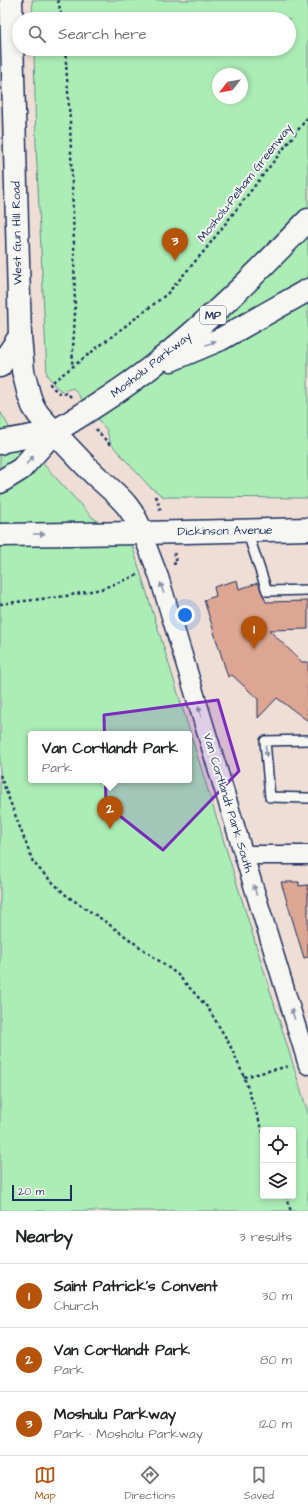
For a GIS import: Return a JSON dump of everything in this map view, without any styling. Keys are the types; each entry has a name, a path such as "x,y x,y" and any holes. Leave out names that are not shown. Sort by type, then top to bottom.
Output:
{"main road":[{"name":"West Gun Hill Road","path":"11,0 12,37"},
{"name":"West Gun Hill Road","path":"12,56 22,371 29,395 38,414 54,432"},
{"name":"Mosholu Parkway","path":"0,482 22,470 54,432 97,405 149,369 201,325 273,257 308,220"},
{"path":"149,369 221,339 308,290"},
{"path":"0,366 20,336"},
{"name":"Mosholu Parkway","path":"0,443 54,432"},
{"name":"Van Cortlandt Park South","path":"54,432 82,462 126,503 136,518 142,533"},
{"name":"Dickinson Avenue","path":"0,535 308,529"}],"street":[{"name":"Van Cortlandt Park South","path":"142,533 159,577 308,1063"},
{"path":"244,855 308,855"}],"lane":[{"path":"247,531 267,591 308,590"},
{"path":"308,740 265,741 270,797 308,798"}],"path":[{"path":"58,0 61,12"},
{"path":"65,56 70,121 74,245 75,313 72,366"},
{"name":"Mosholu-Pelham Greenway","path":"67,393 62,394 54,389 50,384 167,294 204,250 308,116"},
{"path":"0,604 66,596 101,589 132,578"},
{"path":"0,775 33,862 67,896 103,920 177,974 208,1008 229,1043 244,1077 261,1127"},
{"path":"244,1077 308,1063"},
{"path":"287,1199 291,1211"}],"highlighted area":[{"path":"218,700 239,771 163,850 106,805 104,715"}],"green space":[{"path":"32,0 308,0 308,498 164,497 149,486 111,444 106,429 73,388 62,391 56,387 47,375 36,146 34,56 296,56 296,12 33,12"},
{"path":"0,411 9,427 92,517 132,545 190,731 28,731 28,783 192,783 192,739 308,1113 308,1211 0,1211"}],"building":[{"path":"237,580 239,589 258,583 266,602 308,601 308,629 269,630 302,662 308,662 308,721 277,698 258,718 258,699 232,675 228,677 204,600 216,596 214,587"},
{"path":"281,882 299,882 299,886 308,885 308,957 304,958"}],"place":[{"name":"Moshulu Parkway","path":"175,261"},
{"name":"Saint Patrick's Convent","path":"254,649"},
{"name":"Van Cortlandt Park","path":"110,829"}]}
